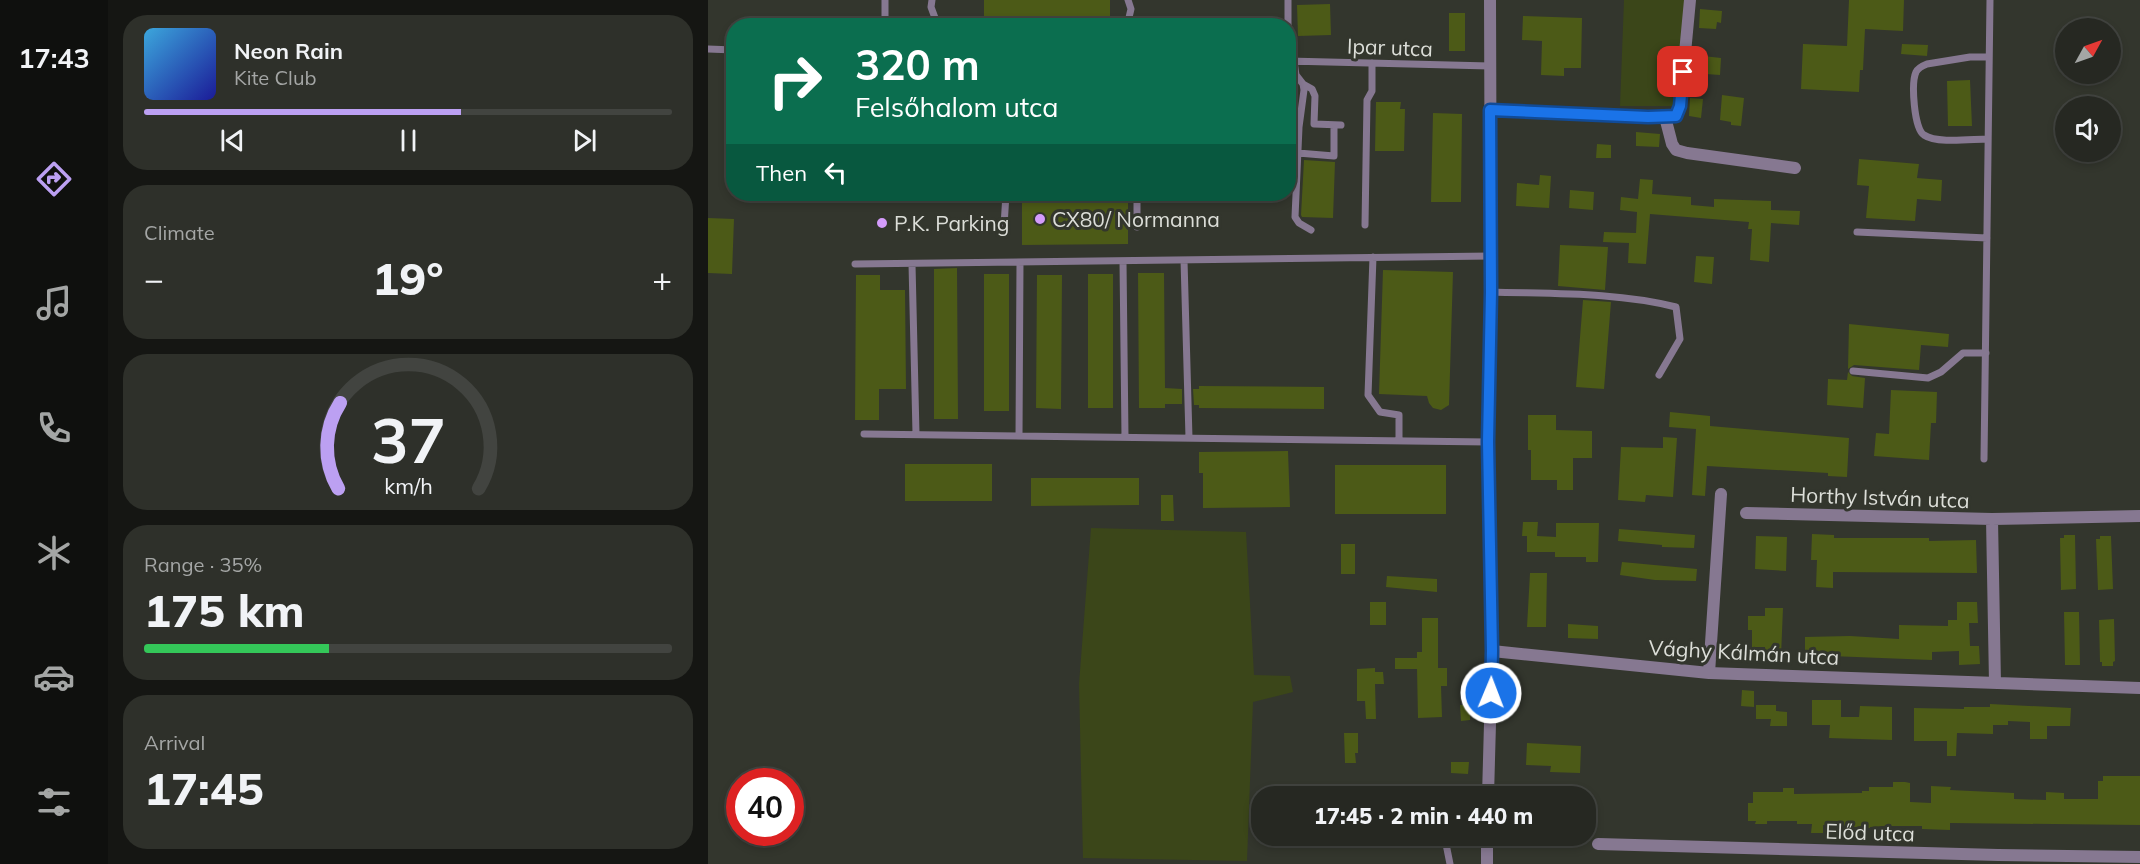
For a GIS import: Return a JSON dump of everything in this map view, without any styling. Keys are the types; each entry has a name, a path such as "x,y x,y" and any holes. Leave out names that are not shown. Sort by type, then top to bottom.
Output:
{"street":[{"path":"1488,786 1492,651 1488,442 1491,292 1490,0"},
{"path":"1490,110 1676,116 1680,106 1690,0"},
{"path":"1665,117 1672,144 1676,150 1795,168"},
{"path":"1709,673 1721,494"},
{"name":"Horthy István utca","path":"1746,513 1992,519 1995,683"},
{"path":"1992,519 2140,516"},
{"name":"Vághy Kálmán utca","path":"1492,651 1709,673 2140,688"},
{"name":"Előd utca","path":"1598,844 1998,859 2140,857"},
{"path":"1487,846 1487,864"}],"lane":[{"path":"885,0 885,18"},
{"path":"932,0 931,7 935,18"},
{"path":"1128,0 1131,9 1128,18"},
{"path":"1288,0 1288,18"},
{"path":"1984,459 1990,0"},
{"path":"708,49 726,50"},
{"path":"1989,57 1970,57 1927,64 1920,67 1916,73 1914,84 1917,124 1921,134 1932,139 1989,139"},
{"name":"Ipar utca","path":"1296,61 1490,66"},
{"path":"1365,225 1367,100 1372,91 1372,63"},
{"path":"1296,75 1303,84 1312,88 1315,96 1314,123 1338,125 1334,156 1298,153"},
{"path":"1296,195 1303,84"},
{"path":"1004,226 1006,201"},
{"path":"1137,201 1137,227"},
{"path":"1296,201 1295,216 1299,223 1311,230"},
{"path":"1857,232 1987,238"},
{"path":"855,264 1491,256"},
{"path":"1372,257 1368,395 1380,412 1399,415 1399,441"},
{"path":"1184,260 1189,438"},
{"path":"1123,261 1125,437"},
{"path":"1019,436 1020,262"},
{"path":"912,264 916,434"},
{"path":"1491,292 1547,293 1651,301 1676,307 1680,339 1659,375"},
{"path":"1853,370 1928,378 1941,372 1963,353 1986,353"},
{"path":"864,434 1488,442"},
{"path":"1446,846 1450,864"}],"green space":[{"path":"1624,0 1690,0 1680,106 1620,106"},
{"path":"1091,528 1246,532 1254,675 1290,676 1293,692 1253,702 1247,861 1083,858 1079,684"}],"building":[{"path":"984,0 1110,0 1110,18 984,18"},
{"path":"1849,0 1904,0 1903,31 1865,29 1863,70 1860,70 1859,92 1801,89 1803,44 1847,46"},
{"path":"1330,4 1331,35 1298,36 1297,5"},
{"path":"1700,9 1722,11 1721,23 1717,22 1716,29 1699,28"},
{"path":"1449,13 1465,13 1465,51 1449,51"},
{"path":"1523,16 1582,18 1581,68 1564,68 1564,76 1541,75 1542,41 1522,40"},
{"path":"1902,44 1928,45 1927,56 1901,54"},
{"path":"1694,55 1721,58 1720,75 1692,73"},
{"path":"1970,80 1972,126 1948,126 1947,81"},
{"path":"1722,95 1744,98 1741,126 1720,120"},
{"path":"1690,98 1703,99 1701,118 1689,116"},
{"path":"1376,102 1401,102 1400,109 1405,109 1404,151 1375,151"},
{"path":"1433,113 1462,114 1461,202 1431,202"},
{"path":"1636,132 1660,134 1659,147 1636,146"},
{"path":"1597,144 1611,145 1611,158 1596,158"},
{"path":"1859,159 1919,164 1917,178 1942,180 1941,201 1917,199 1915,221 1866,218 1869,186 1857,185"},
{"path":"1304,160 1335,162 1333,218 1302,217 1301,215"},
{"path":"1540,175 1551,176 1549,208 1516,206 1517,183 1539,185"},
{"path":"1640,179 1653,180 1652,194 1691,197 1691,205 1714,207 1714,199 1771,201 1771,210 1800,211 1799,225 1771,223 1769,262 1750,260 1752,229 1748,229 1749,222 1650,214 1646,264 1628,263 1629,243 1603,242 1604,232 1636,233 1637,212 1620,210 1621,197 1638,199"},
{"path":"1570,190 1594,192 1593,210 1569,208"},
{"path":"1022,201 1128,201 1128,244 1022,245"},
{"path":"708,218 734,219 732,274 708,273"},
{"path":"1560,245 1608,247 1605,290 1558,286"},
{"path":"1696,256 1714,257 1712,284 1694,282"},
{"path":"957,268 958,419 934,419 934,269"},
{"path":"1383,270 1453,272 1449,405 1441,410 1433,408 1427,396 1379,394"},
{"path":"1138,273 1164,273 1165,388 1182,389 1182,404 1165,404 1165,408 1139,408"},
{"path":"984,274 1009,274 1009,411 984,411"},
{"path":"1088,274 1113,274 1113,408 1088,408"},
{"path":"856,275 880,275 880,290 905,290 906,389 879,389 879,420 855,420"},
{"path":"1037,275 1062,275 1061,409 1036,408"},
{"path":"1583,300 1611,302 1604,389 1576,387"},
{"path":"1849,324 1949,334 1948,347 1921,345 1919,370 1854,365 1848,369"},
{"path":"1848,372 1852,376 1865,378 1863,408 1827,405 1828,379 1847,380"},
{"path":"1199,386 1324,387 1324,409 1199,408 1199,405 1194,405 1193,389 1199,389"},
{"path":"1891,390 1937,392 1936,423 1931,423 1929,460 1874,456 1876,433 1889,434"},
{"path":"1670,412 1710,416 1710,426 1849,438 1847,477 1828,476 1828,473 1707,466 1705,496 1692,495 1696,429 1669,427"},
{"path":"1528,415 1556,415 1556,430 1592,431 1592,458 1573,458 1573,490 1557,490 1557,480 1531,480"},
{"path":"1663,437 1677,438 1673,497 1646,495 1645,502 1618,500 1621,447 1663,448"},
{"path":"1288,451 1290,507 1203,508 1203,473 1199,473 1199,452"},
{"path":"905,464 992,464 992,501 905,501"},
{"path":"1335,465 1446,465 1446,514 1335,514"},
{"path":"1031,478 1139,478 1139,505 1031,506"},
{"path":"1161,495 1173,495 1174,521 1161,521"},
{"path":"1523,522 1538,522 1537,536 1556,537 1556,523 1599,523 1598,562 1586,562 1586,557 1555,557 1555,552 1527,552 1527,536 1522,536"},
{"path":"1619,529 1695,535 1694,548 1662,547 1662,545 1618,541"},
{"path":"1812,534 1834,535 1834,538 1976,540 1977,573 1833,572 1833,588 1816,587 1817,560 1811,560"},
{"path":"2064,535 2075,535 2076,589 2061,590 2060,538 2064,538"},
{"path":"1756,536 1787,537 1786,571 1755,569"},
{"path":"2100,536 2111,536 2113,589 2098,590 2096,539 2100,539"},
{"path":"1341,544 1355,544 1355,574 1341,574"},
{"path":"1622,562 1697,569 1696,581 1655,580 1620,575"},
{"path":"1530,573 1547,573 1546,627 1527,627"},
{"path":"1387,576 1437,579 1437,592 1386,587"},
{"path":"1370,602 1386,602 1386,625 1370,625"},
{"path":"1957,602 1977,602 1978,623 1969,623 1970,646 1979,646 1980,664 1959,665 1959,651 1932,652 1932,660 1805,655 1805,637 1850,636 1899,639 1899,625 1948,626 1948,620 1957,620"},
{"path":"1765,608 1783,608 1781,656 1765,656 1765,647 1752,647 1752,630 1748,630 1748,616 1765,616"},
{"path":"2064,612 2079,612 2080,665 2065,665"},
{"path":"1422,618 1438,618 1438,668 1447,668 1447,686 1441,686 1442,717 1418,718 1417,669 1395,669 1395,658 1417,658 1417,652 1422,652"},
{"path":"2114,619 2115,661 2113,666 2102,666 2099,620"},
{"path":"1568,624 1598,626 1598,639 1568,638"},
{"path":"1375,668 1375,672 1383,672 1384,684 1375,684 1376,719 1366,719 1365,701 1357,701 1357,669"},
{"path":"1742,690 1754,691 1754,707 1741,706"},
{"path":"1812,700 1841,700 1841,717 1859,717 1860,706 1892,707 1892,740 1829,738 1830,725 1812,725"},
{"path":"1990,704 2071,708 2070,726 2047,726 2047,739 2030,739 2030,722 2008,721 2008,725 1993,725 1993,734 1957,733 1956,756 1947,756 1947,741 1914,741 1914,708 1964,709 1964,707 1990,707"},
{"path":"1460,705 1470,705 1470,720 1461,721"},
{"path":"1756,705 1776,705 1776,711 1787,712 1787,726 1770,726 1771,719 1756,719"},
{"path":"1344,733 1358,733 1356,763 1345,763"},
{"path":"1527,743 1581,746 1580,773 1550,772 1551,766 1526,765"},
{"path":"1451,762 1469,762 1468,774 1451,773"},
{"path":"2103,776 2140,776 2140,825 1950,823 1950,830 1922,829 1922,826 1870,828 1823,825 1823,833 1811,833 1812,824 1797,824 1797,821 1767,821 1767,824 1755,824 1756,821 1748,821 1748,803 1753,803 1753,792 1783,792 1783,788 1794,788 1794,794 1862,793 1862,791 1869,791 1869,787 1893,787 1893,782 1905,782 1910,783 1910,802 1931,803 1931,786 1951,787 1950,790 2014,793 2014,799 2046,800 2046,792 2064,793 2064,799 2098,799 2098,781 2103,781"}],"place":[{"name":"CX80/ Normanna","path":"1040,219"},
{"name":"P.K. Parking","path":"882,223"}],"route":[{"path":"1491,693 1488,442 1491,292 1490,110 1648,117 1676,116 1680,106 1683,72"}]}
